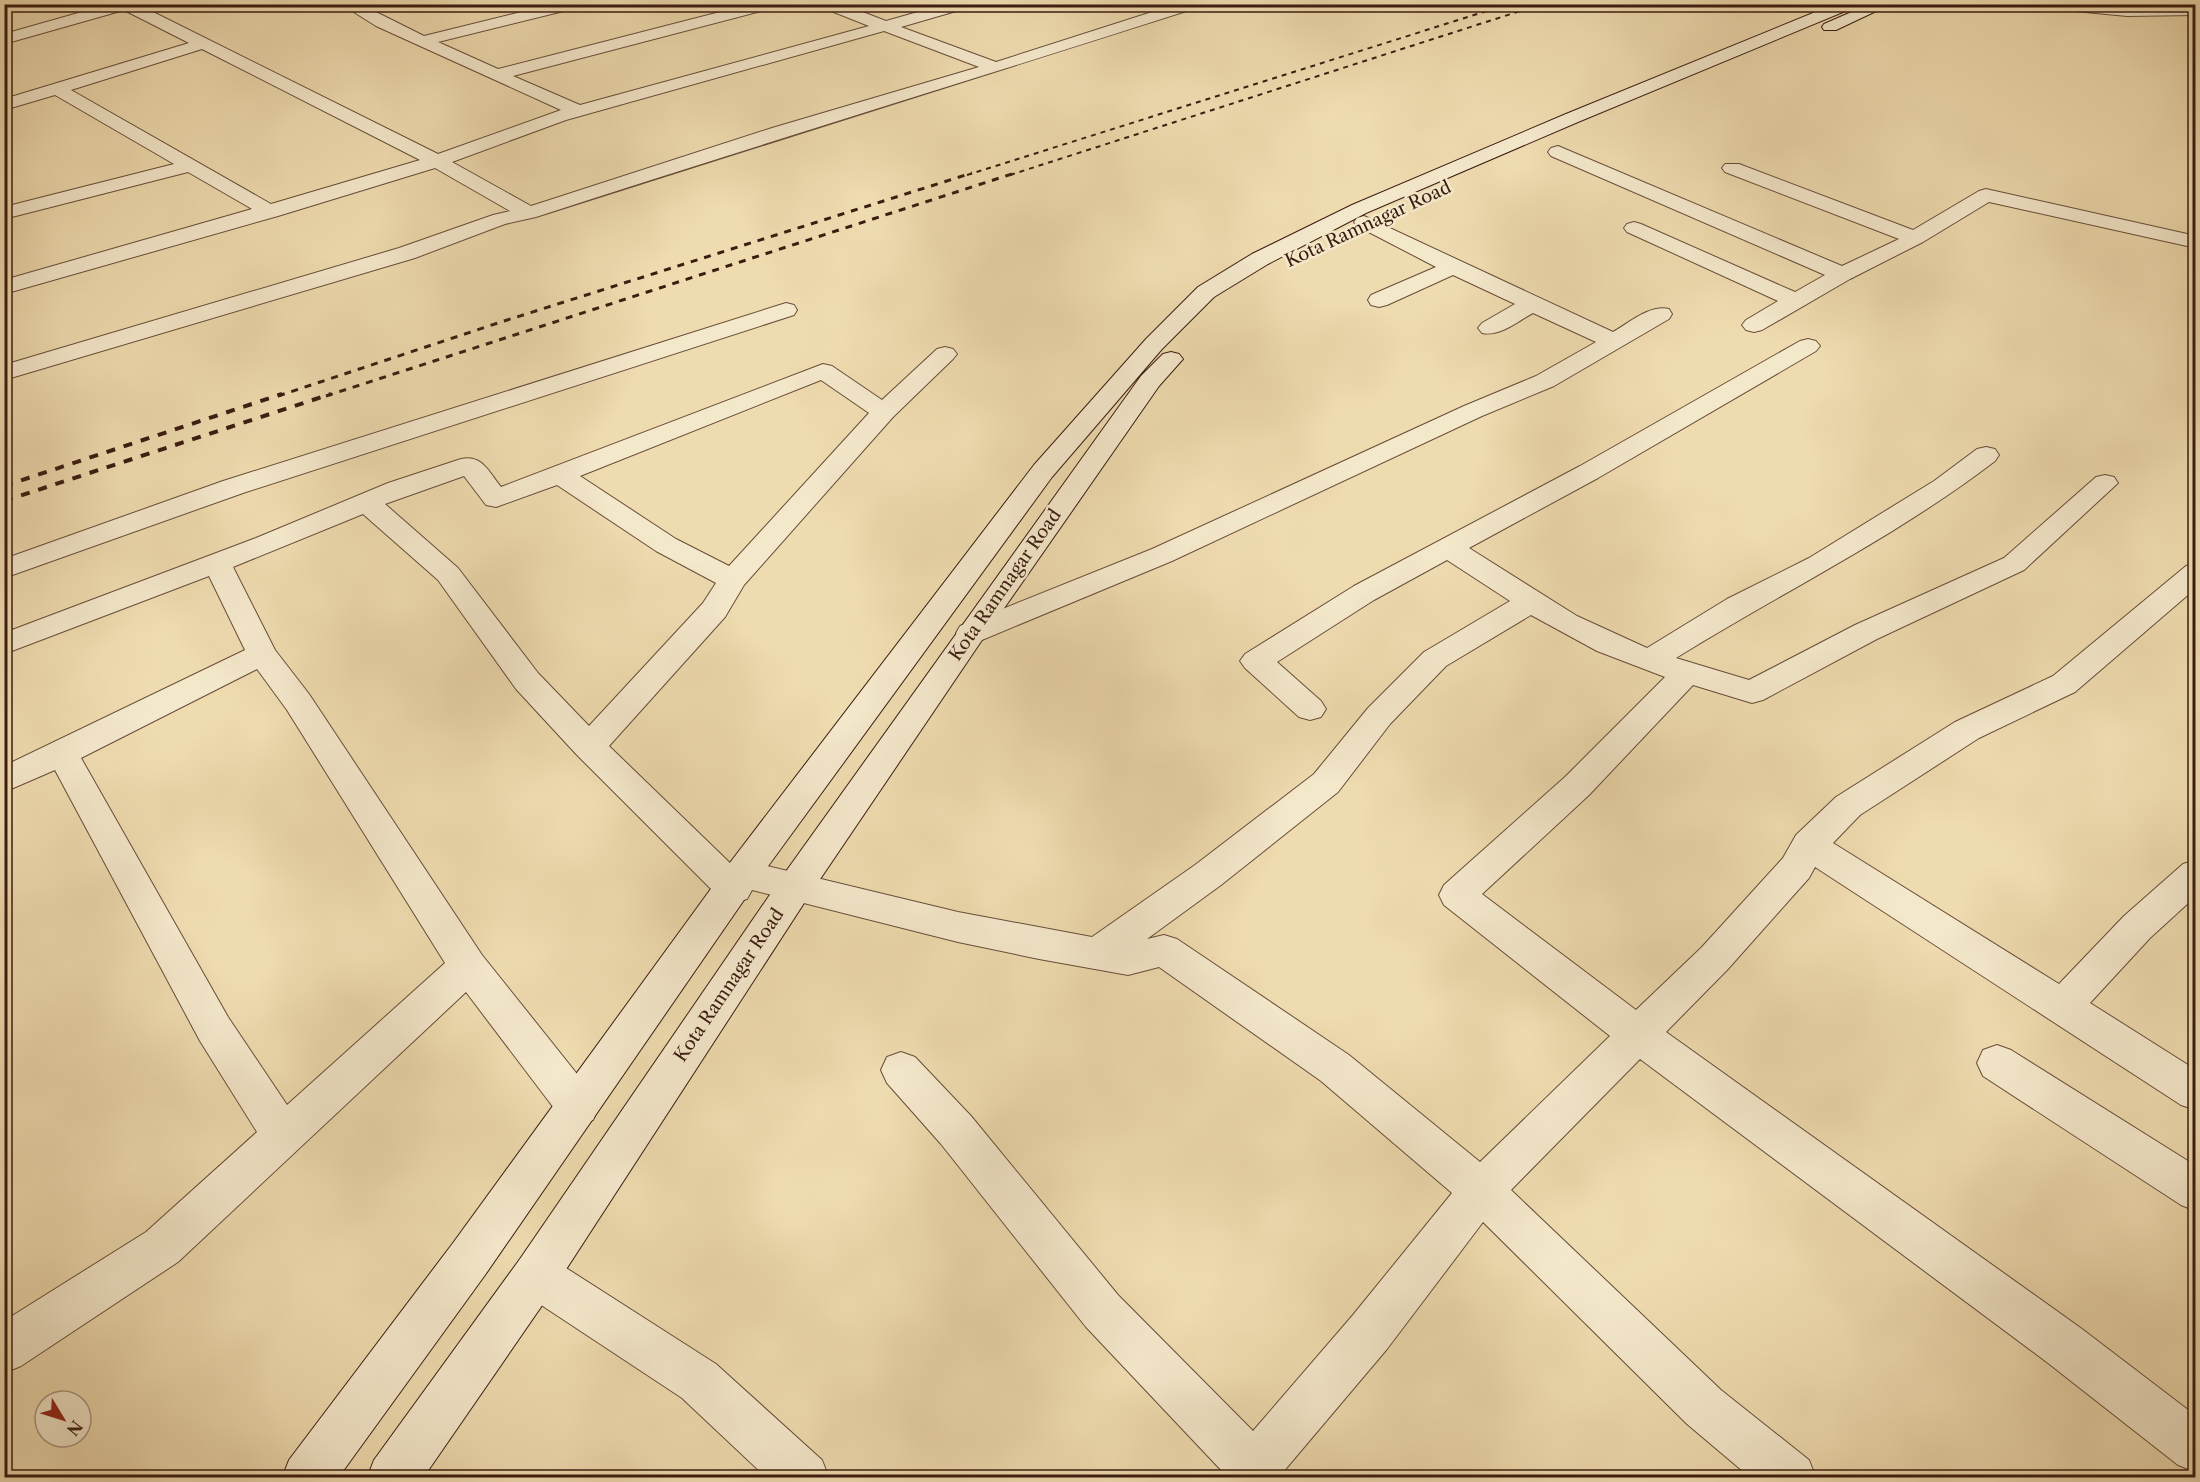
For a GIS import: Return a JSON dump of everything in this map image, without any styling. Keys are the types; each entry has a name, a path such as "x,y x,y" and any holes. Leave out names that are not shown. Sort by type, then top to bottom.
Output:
{"street":[{"path":"352,7 375,4"},
{"path":"423,41 575,4"},
{"path":"499,74 771,4"},
{"path":"826,4 996,68"},
{"path":"4,287 271,212 437,160 578,111 887,28 965,4"},
{"path":"4,373 407,253 500,219 529,213 779,132 996,68 1194,4"},
{"path":"307,1478 578,1107 738,881 1043,471 1154,344 1206,292 1260,259 1359,209 1572,118 1850,4"},
{"name":"Kota Ramnagar Road","path":"392,1478 536,1275 795,887 971,633 1150,381 1218,309 1278,266 1364,222 1884,4"},
{"path":"2054,4 2127,10 2191,11 2196,8"},
{"path":"4,39 126,5 437,160 529,213"},
{"path":"352,7 578,111"},
{"path":"4,105 202,44"},
{"path":"57,90 271,212"},
{"path":"1558,152 1842,274"},
{"path":"4,213 190,166"},
{"path":"1732,168 1916,238"},
{"path":"1310,710 1256,661 1364,593 1589,472 1808,346 1754,325 1842,274 1916,238 1986,195 2196,242"},
{"path":"1364,222 1453,267 1616,342"},
{"path":"1635,228 1796,301"},
{"path":"1379,300 1453,267"},
{"path":"1490,328 1532,304"},
{"path":"4,569 233,487 786,309"},
{"path":"971,633 1162,555 1473,411 1545,381 1661,314"},
{"path":"589,747 714,610 733,580 884,412 945,354"},
{"path":"4,644 218,563 366,502 470,465 496,499 823,371 884,412"},
{"path":"1649,661 1738,606 1819,564 1865,536 1944,487 1986,455"},
{"path":"559,474 666,545 733,580"},
{"path":"1447,547 1532,601 1607,644 1649,661 1752,692 1866,632 2014,564 2104,483"},
{"path":"366,502 448,574 527,681 589,747 738,881 795,887 958,927 1128,960 1164,950 1335,1068 1481,1190 1704,1407 1791,1478"},
{"path":"218,563 262,654 298,702 468,966 486,986 578,1107"},
{"path":"901,1070 956,1130 1102,1311 1249,1472 1370,1332 1481,1190 1715,958 1796,868 1809,845 1848,806 1967,730 2064,684 2196,572"},
{"path":"1098,954 1208,875 1326,783 1379,716 1435,659 1532,601"},
{"path":"4,780 262,654"},
{"path":"1688,672 1577,786 1456,895 1639,1035 2065,1346 2196,1447"},
{"path":"62,753 214,1029 284,1137"},
{"path":"1809,845 2061,1008 2196,1092"},
{"path":"2061,1008 2137,927 2196,874"},
{"path":"4,1349 162,1248 468,966"},
{"path":"1996,1063 2196,1191"},
{"path":"536,1275 699,1381 804,1478"}],"railway":[{"path":"967,175 1509,4"},
{"path":"1010,175 1542,4"},
{"path":"278,396 504,321 972,173"},
{"path":"326,396 1015,173"},
{"path":"4,486 282,394"},
{"path":"4,501 331,394"}]}
